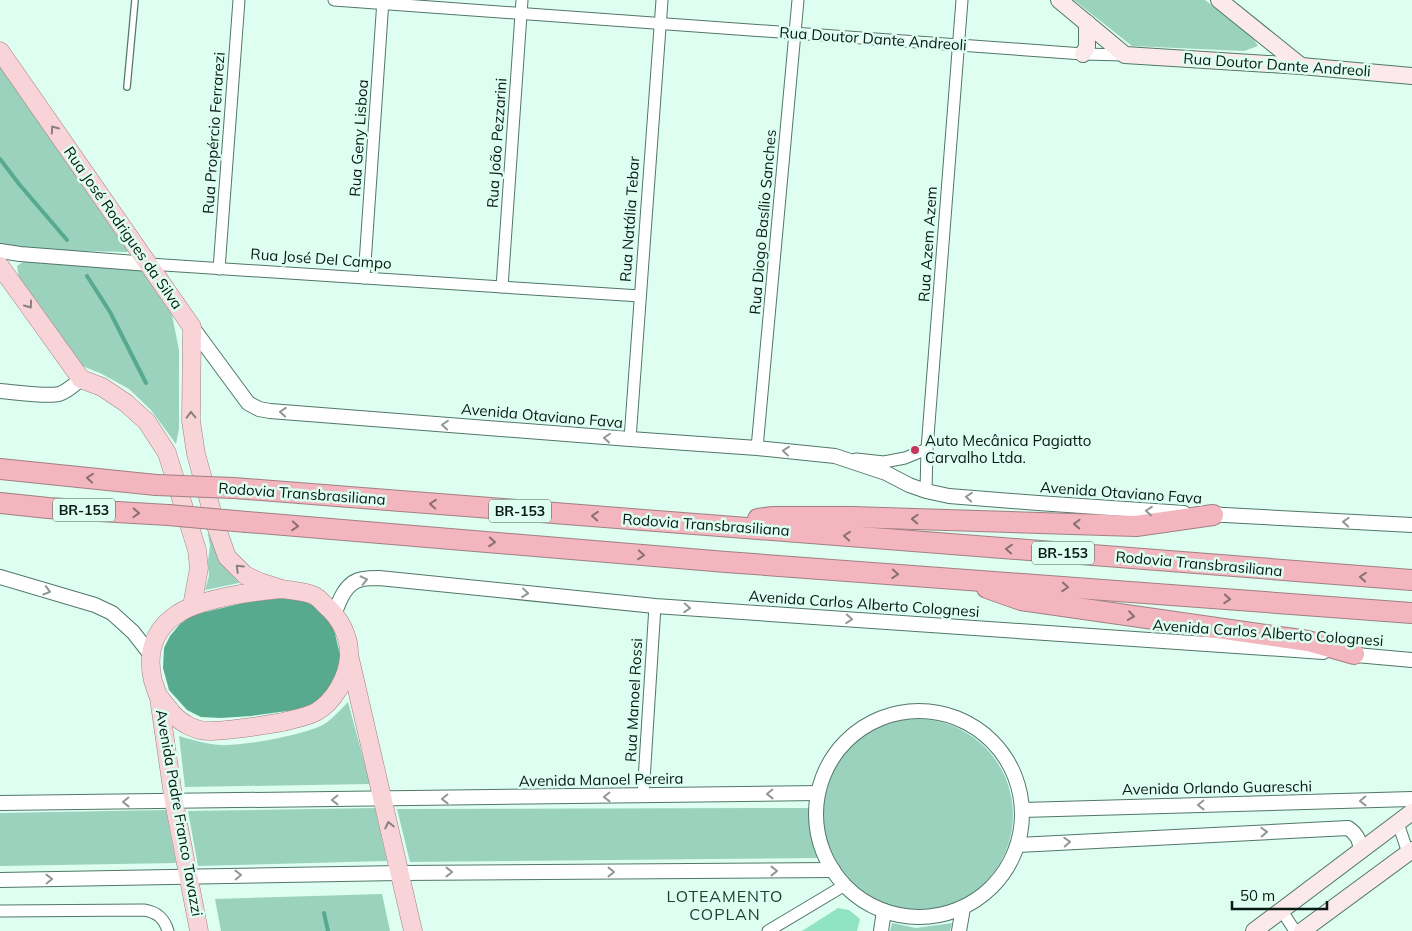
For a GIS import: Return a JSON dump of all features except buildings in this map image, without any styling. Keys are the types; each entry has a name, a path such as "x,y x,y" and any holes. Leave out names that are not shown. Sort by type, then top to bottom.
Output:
{"highway":[{"name":"Rodovia Transbrasiliana","path":"0,469 156,485 234,488 1412,580"},
{"name":"Rodovia Transbrasiliana","path":"0,503 48,508 168,515 726,562 1412,613"},
{"path":"714,525 774,517 852,517 1136,526 1213,515"},
{"path":"964,580 1021,600 1308,641 1354,654"}],"main road":[{"path":"1059,0 1126,55"},
{"path":"1219,0 1301,66"},
{"path":"1082,54 1087,47 1088,23"},
{"name":"Rua José Rodrigues da Silva","path":"0,51 192,326"},
{"name":"Rua Doutor Dante Andreoli","path":"1126,55 1301,66 1412,76"},
{"path":"0,266 81,379 102,387 126,402 147,422 167,452 197,550 199,568 192,606"},
{"path":"192,326 191,421 196,454 216,526 227,556 245,575 282,589 316,596 339,621 345,634 413,931"},
{"path":"282,589 244,593 192,606 173,617 161,630 152,645 150,667 158,695 178,720 192,728 207,732 257,727 300,718 316,712 330,701 344,677 349,656"},
{"name":"Avenida Padre Franco Tavazzi","path":"158,695 174,802 199,931"},
{"path":"1254,931 1412,812"},
{"path":"1302,931 1411,855"}],"street":[{"name":"Rua Propércio Ferrarezi","path":"219,269 239,0"},
{"name":"Rua Doutor Dante Andreoli","path":"334,0 383,2 959,46 1126,55"},
{"name":"Rua João Pezzarini","path":"502,287 522,0"},
{"name":"Rua Natália Tebar","path":"630,440 662,0"},
{"name":"Rua Diogo Basílio Sanches","path":"757,448 798,0"},
{"name":"Rua Azem Azem","path":"926,491 927,449 962,0"},
{"name":"Rua Geny Lisboa","path":"364,278 383,2"},
{"name":"Rua José Del Campo","path":"0,251 219,269 640,296"},
{"name":"Rua José Rodrigues da Silva","path":"192,326 248,403"},
{"path":"0,391 49,395 60,394 81,379"},
{"name":"Avenida Otaviano Fava","path":"248,403 259,409 270,411 630,440 757,448 884,462 905,458 927,449"},
{"name":"Avenida Otaviano Fava","path":"835,456 886,473 909,485 926,491 949,496 1213,515 1412,525"},
{"path":"0,577 95,605 112,612 133,632 151,655"},
{"name":"Avenida Carlos Alberto Colognesi","path":"334,615 343,594 350,585 361,579 379,578 654,606 1354,654 1412,660"},
{"name":"Rua Manoel Rossi","path":"643,796 654,606"},
{"path":"910,711 943,714 974,727 999,749 1015,777 1022,810 1022,827 1018,845 1009,865 997,882 981,897 963,908 937,916 910,917 884,911 863,900 844,885 833,870 822,846 816,820 818,793 830,762 851,737 878,719 910,711"},
{"name":"Avenida Manoel Pereira","path":"383,799 818,793"},
{"path":"0,803 383,799"},
{"name":"Avenida Orlando Guareschi","path":"1022,810 1412,799"},
{"path":"1398,823 1411,855"},
{"path":"1018,845 1348,828 1358,838 1360,852"},
{"path":"0,880 400,872 833,870"},
{"path":"768,931 844,885"},
{"path":"959,931 963,908"},
{"path":"0,911 144,910 158,915 164,921 168,931"},
{"path":"881,931 884,911"},
{"path":"1282,911 1295,931"}],"lane":[{"path":"127,87 135,0"}],"shaded area":[{"path":"1074,0 1205,0 1252,37 1258,46 1244,51 1132,46"},
{"path":"0,61 133,247 127,252 5,249 0,245"},
{"path":"26,260 143,271 150,277 172,315 179,350 179,429 176,444 151,410 129,389 102,374 80,365 19,278 17,266"},
{"path":"208,534 214,535 223,561 239,583 205,590 209,576 210,546"},
{"path":"284,598 303,600 314,606 333,625 340,655 339,670 324,695 314,704 295,710 251,716 201,717 187,710 169,690 163,668 164,648 170,636 180,624 193,615 247,602"},
{"path":"348,702 370,784 185,787 179,736 220,745 274,739 306,731 326,723"},
{"path":"908,719 926,719 954,726 970,735 985,747 997,762 1006,778 1013,806 1013,824 1006,852 997,868 985,883 970,895 954,904 926,911 908,911 889,907 872,900 856,889 843,876 832,860 825,843 821,824 821,806 825,787 832,770 843,754 856,741 872,730 889,723"},
{"path":"375,808 387,861 198,866 188,811"},
{"path":"810,808 815,852 819,858 410,862 397,809"},
{"path":"166,810 176,863 0,866 0,813"},
{"path":"382,894 390,931 221,931 215,899"},
{"path":"892,923 916,928 952,923 950,931 890,931"}],"waterway":[{"path":"0,159 67,240"},
{"path":"87,276 110,312 146,383"},
{"path":"324,913 328,931"}],"place":[{"name":"Auto Mecânica Pagiatto Carvalho Ltda.","path":"915,450"}],"district":[{"name":"LOTEAMENTO COPLAN","path":"725,905"}]}
